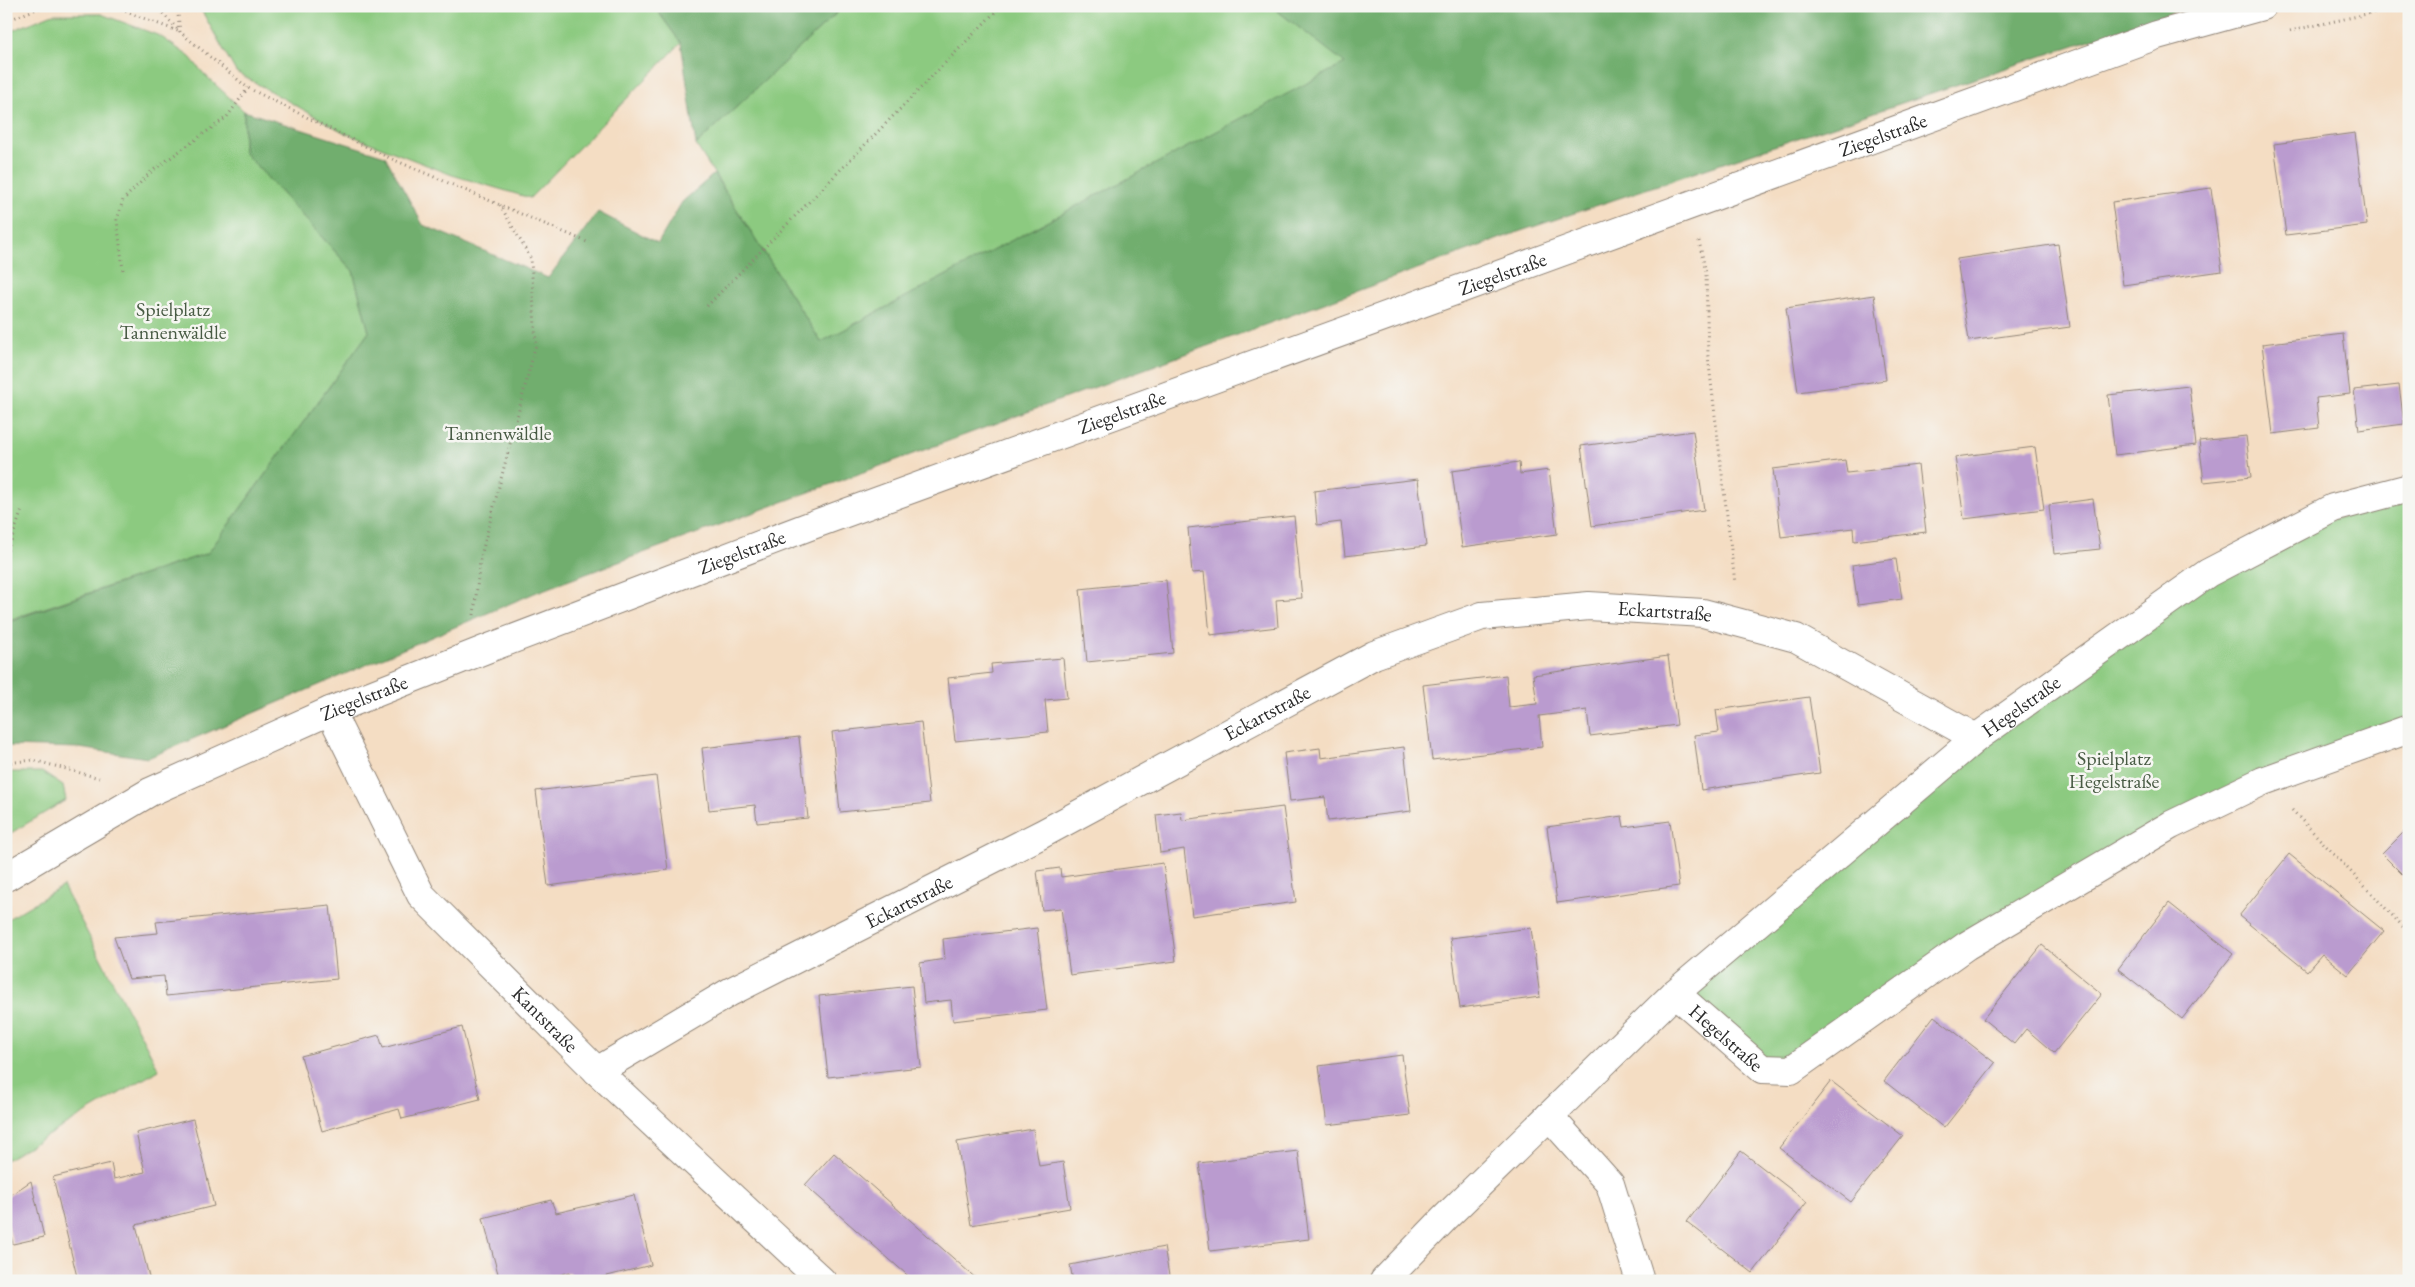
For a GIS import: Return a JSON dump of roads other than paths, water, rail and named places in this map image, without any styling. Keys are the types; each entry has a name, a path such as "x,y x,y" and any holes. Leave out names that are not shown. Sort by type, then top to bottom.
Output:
{"street":[{"name":"Ziegelstraße","path":"6,877 150,792 330,711 808,527 1389,314 2157,35 2262,6"},
{"name":"Hegelstraße","path":"1384,1281 1445,1218 1675,993 1976,738 2208,573 2333,508 2409,488"},
{"name":"Eckartstraße","path":"597,1072 730,992 1042,834 1374,655 1482,616 1589,606 1703,613 1796,638 1976,738"},
{"name":"Kantstraße","path":"330,711 421,895 597,1072 822,1281"},
{"name":"Hegelstraße","path":"1675,993 1762,1070 1791,1070 1966,946 2171,824 2263,781 2409,729"},
{"path":"1550,1116 1610,1184 1640,1281"}],"park label":[{"name":"Spielplatz Tannenwäldle","path":"173,320"},
{"name":"Tannenwäldle","path":"498,433"},
{"name":"Spielplatz Hegelstraße","path":"2114,770"}]}
